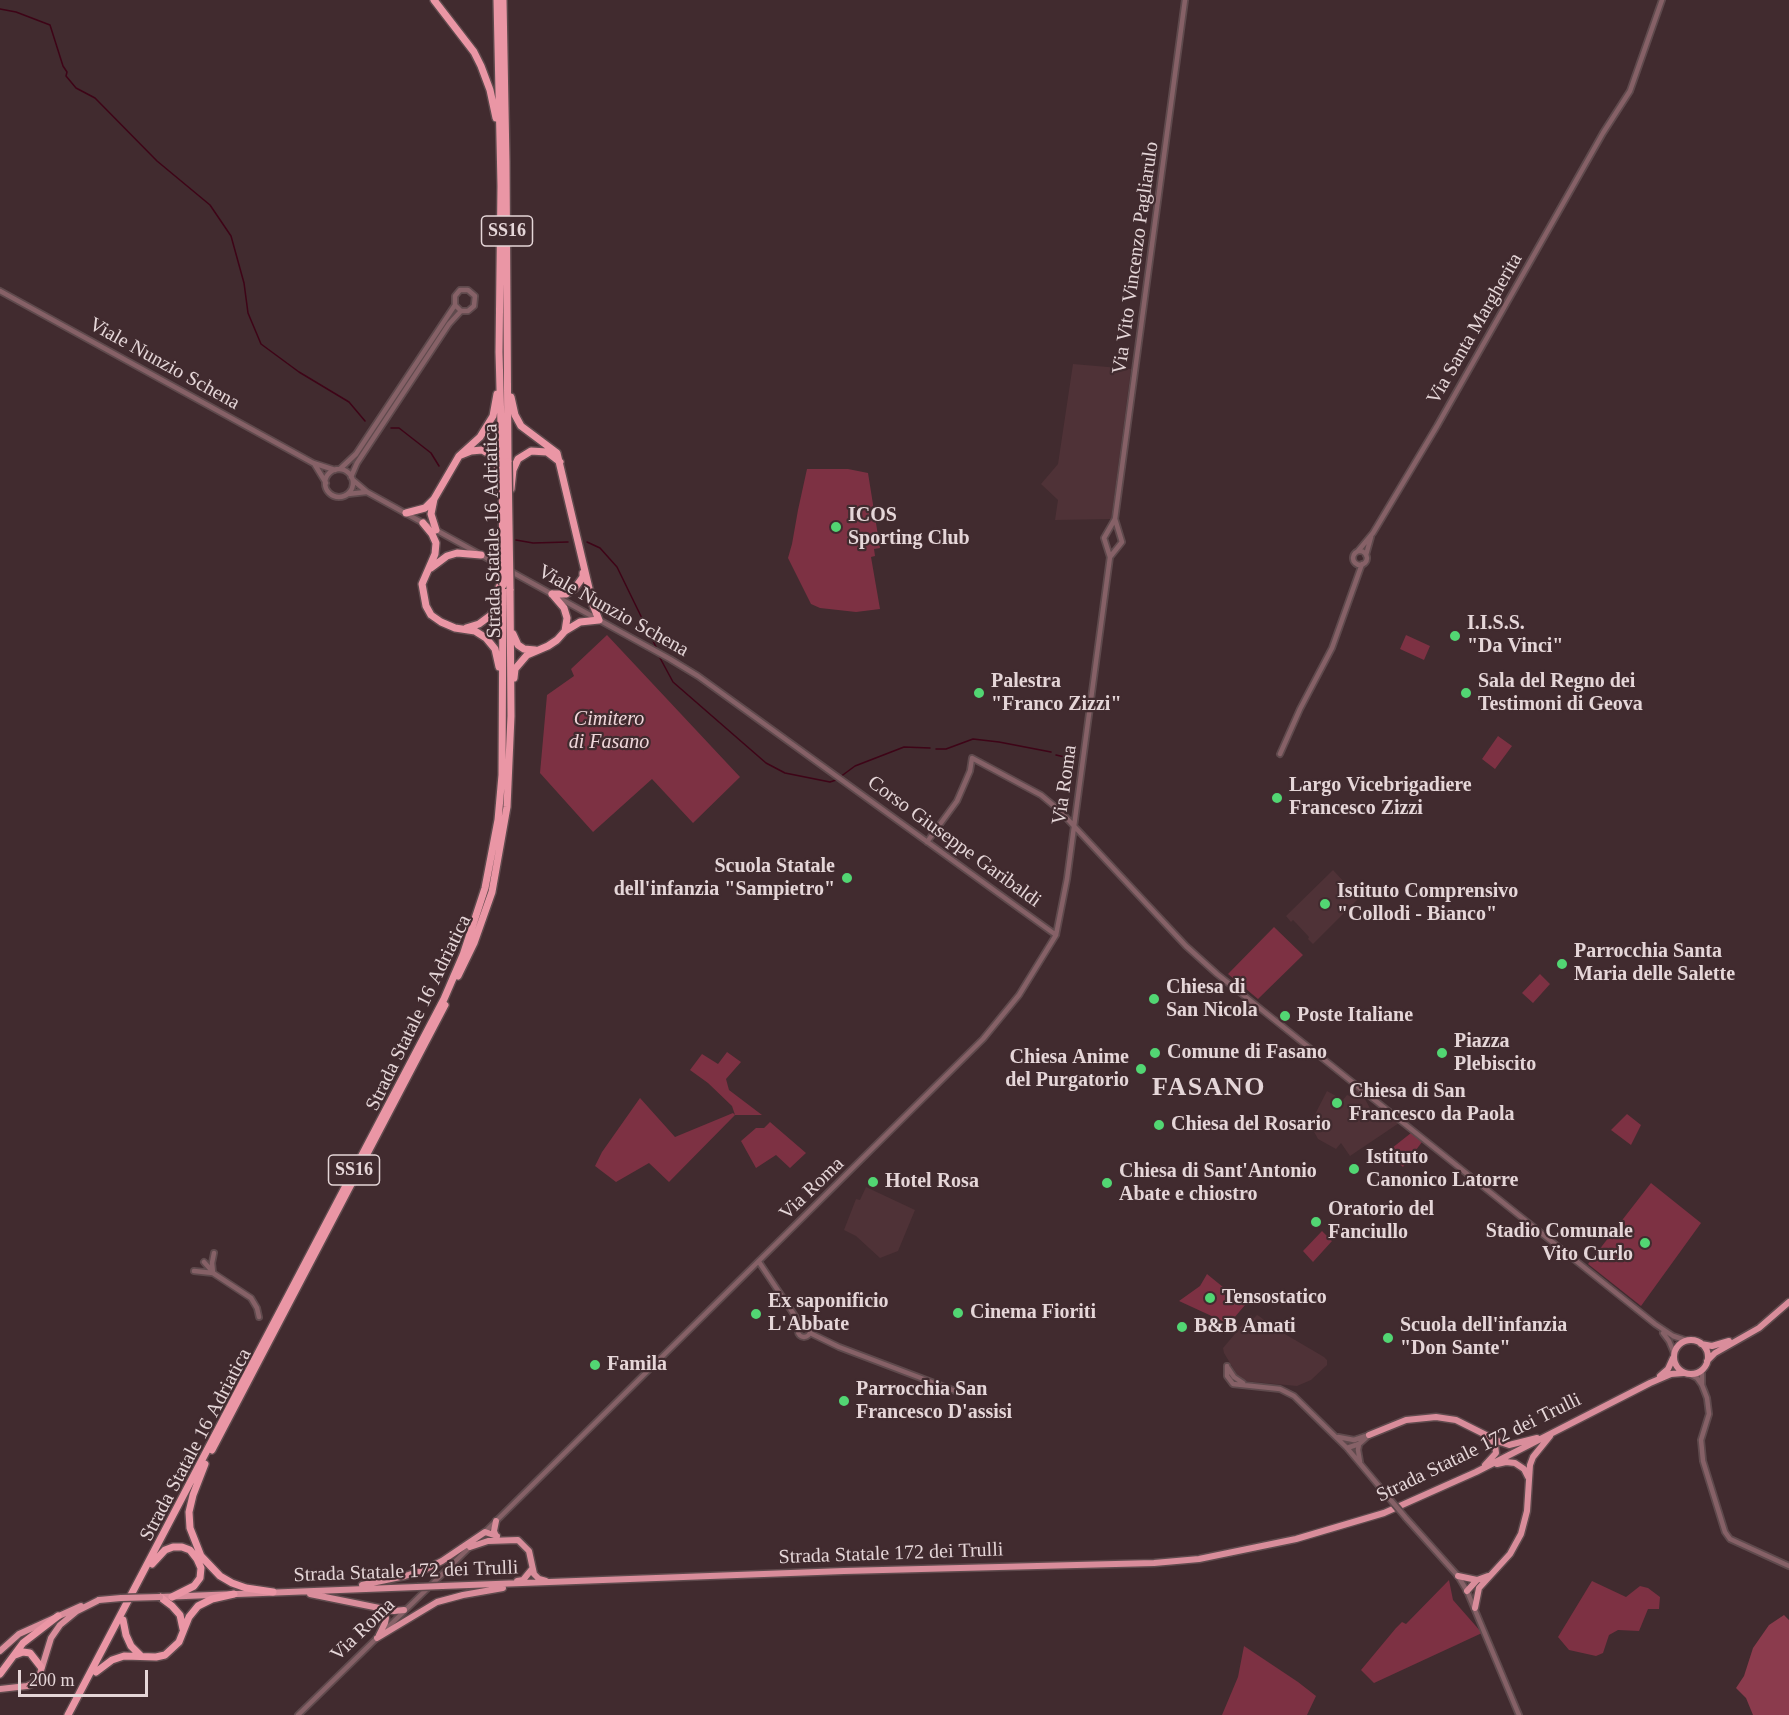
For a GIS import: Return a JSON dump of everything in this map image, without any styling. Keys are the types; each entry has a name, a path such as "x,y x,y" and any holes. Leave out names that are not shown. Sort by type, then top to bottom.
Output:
{"highway":[{"name":"SS16","path":"434,0 474,52 490,90 496,116 501,225"},
{"name":"Strada Statale 16 Adriatica","path":"68,1715 96,1672 436,1025 474,943 492,892 507,807 511,716 510,589 502,463 499,352 501,225 497,0"},
{"name":"Strada Statale 16 Adriatica","path":"502,463 508,341 503,0"},
{"path":"508,341 511,398 515,415 521,426 561,463 583,564 599,620 580,622 548,646 535,650 520,660 515,669 511,716"},
{"path":"406,513 424,508 434,499 462,453 480,437 493,416 497,398 499,352"},
{"path":"462,453 482,450 502,463"},
{"path":"506,502 513,470 518,459 531,451 548,450"},
{"path":"434,499 431,514 436,530"},
{"name":"Strada Statale 16 Adriatica","path":"68,1715 444,999 463,955 482,900 495,843 502,775 501,584 506,502"},
{"path":"423,523 436,543 435,554 422,584 423,594 431,615 455,628 479,624 491,615 497,604 501,584"},
{"path":"426,574 436,563 447,556 458,553 481,555"},
{"path":"552,594 566,594 575,588 583,577 583,564"},
{"path":"552,594 564,608 567,618 565,631"},
{"path":"510,610 513,637 518,645 524,649 535,650"},
{"path":"463,628 475,631 486,638 495,649 499,664 502,706"},
{"path":"206,1464 193,1495 189,1512 190,1528 201,1556 220,1576 232,1583 273,1593"},
{"path":"152,1564 165,1550 173,1547 182,1546 190,1550 197,1559 201,1568 200,1578 194,1586 171,1597"},
{"path":"96,1672 112,1660 124,1656 165,1655 179,1642 189,1617 198,1606 212,1599 234,1593"},
{"path":"160,1597 180,1615 183,1624 182,1634"},
{"path":"1,1672 12,1656 39,1629 58,1616"},
{"path":"123,1620 131,1646 141,1656"},
{"path":"12,1656 23,1652 30,1653 41,1667"}],"main road":[{"path":"1702,1370 1715,1353 1758,1328 1789,1302"},
{"path":"1688,1341 1716,1346 1743,1337"},
{"name":"Strada Statale 172 dei Trulli","path":"1650,1383 1668,1369 1680,1344 1688,1341"},
{"path":"1701,1344 1706,1350 1707,1362"},
{"path":"1674,1355 1675,1365 1687,1374"},
{"name":"Strada Statale 172 dei Trulli","path":"99,1600 844,1571 1154,1563 1198,1559 1296,1539 1357,1522 1414,1501 1650,1383 1671,1374 1687,1374 1702,1370"},
{"path":"1369,1435 1406,1420 1436,1417 1456,1420 1491,1438 1509,1444 1554,1432"},
{"path":"1475,1608 1479,1588 1510,1554 1521,1534 1527,1510 1528,1478 1533,1456 1554,1432"},
{"path":"1476,1472 1496,1453 1491,1438"},
{"path":"1488,1466 1506,1462 1515,1463 1524,1469 1528,1478"},
{"path":"496,1521 494,1531 499,1538"},
{"path":"328,1590 372,1584 424,1570 442,1561 485,1532 499,1538"},
{"path":"470,1547 480,1542 499,1538 512,1539 524,1544 529,1551 532,1569 539,1579 552,1583"},
{"path":"504,1585 523,1580 532,1569"},
{"path":"1467,1591 1477,1580 1490,1575"},
{"path":"1458,1576 1477,1580"},
{"path":"377,1638 437,1602 463,1594 532,1584"},
{"path":"1467,1591 1479,1588"},
{"path":"295,1592 380,1609 404,1610"},
{"path":"0,1651 19,1634 99,1600"},
{"path":"0,1689 34,1683 39,1677 51,1638 60,1625 77,1611 99,1600"},
{"path":"377,1638 385,1623 384,1613 380,1609"}],"street":[{"name":"Via Vito Vincenzo Pagliarulo","path":"1117,532 1115,519 1185,0"},
{"name":"Via Santa Margherita","path":"1358,551 1373,533 1437,426 1600,138 1630,92 1662,0"},
{"path":"464,289 472,292 476,300 474,306 468,311 461,311 455,305 454,300 458,292 464,289"},
{"name":"Viale Nunzio Schena","path":"0,291 313,463 338,470"},
{"path":"367,492 341,497 332,495 328,492 326,478 356,454 455,305"},
{"path":"348,494 353,486 352,478 357,463 461,311"},
{"name":"Viale Nunzio Schena","path":"313,463 326,483"},
{"path":"338,470 345,471 352,478"},
{"name":"Viale Nunzio Schena","path":"352,478 367,492 698,676 834,774"},
{"name":"Via Vito Vincenzo Pagliarulo","path":"1108,532 1115,519"},
{"path":"1108,532 1117,532 1122,542 1115,548 1107,546 1104,538 1108,532"},
{"name":"Via Santa Margherita","path":"1365,555 1373,533"},
{"name":"Via Roma","path":"1107,546 1110,557"},
{"name":"Via Roma","path":"298,1715 983,1039 1019,995 1056,935 1067,879 1110,557 1115,548"},
{"path":"1280,754 1300,709 1332,648 1358,572 1366,559 1365,555 1358,551 1353,558 1358,572"},
{"path":"1356,563 1362,564"},
{"path":"927,842 957,801 970,771 972,758 1041,795 1059,810 1204,963 1655,1324 1673,1336 1688,1341"},
{"name":"Corso Giuseppe Garibaldi","path":"834,774 1056,935"},
{"path":"213,1273 214,1253"},
{"path":"204,1262 213,1273 251,1298 259,1317"},
{"path":"759,1262 801,1325 808,1326 810,1333 832,1344 957,1392"},
{"path":"194,1271 213,1273"},
{"path":"1655,1324 1669,1341 1674,1355"},
{"path":"801,1325 798,1329 799,1335 804,1337 810,1333"},
{"path":"1245,1384 1234,1377 1227,1366 1227,1376 1231,1383 1286,1390 1303,1404 1347,1448 1458,1576 1475,1608 1519,1715"},
{"path":"1702,1370 1702,1385"},
{"path":"1687,1374 1697,1378 1707,1398 1709,1414 1701,1440 1703,1461 1725,1532 1730,1539 1789,1566"},
{"path":"1347,1448 1354,1440 1369,1435"},
{"path":"1347,1448 1359,1444 1369,1435"},
{"path":"1336,1436 1354,1440"},
{"path":"1359,1444 1360,1463"}],"shaded area":[{"path":"1073,364 1131,369 1111,519 1055,520 1058,500 1041,484 1058,464"},
{"name":"Istituto Comprensivo \"Collodi - Bianco\"","path":"1333,870 1359,898 1313,944 1296,923 1293,920 1291,922 1286,916"},
{"path":"1357,1089 1374,1116 1381,1109 1399,1123 1350,1156 1341,1143 1336,1149 1318,1139 1310,1124 1327,1091 1343,1100 1347,1095 1352,1097"},
{"path":"866,1187 915,1210 898,1251 880,1258 856,1236 844,1230 856,1199 860,1200"},
{"path":"1251,1315 1254,1318 1259,1316 1273,1327 1324,1357 1327,1365 1311,1380 1297,1386 1244,1381 1239,1378 1223,1348"},
{"path":"1784,1615 1789,1620 1789,1715 1753,1715 1746,1698 1736,1688 1744,1676 1753,1648 1769,1625"}],"green space":[{"name":"ICOS Sporting Club","path":"807,469 848,469 868,473 880,548 874,549 875,556 871,557 880,609 856,612 820,608 811,604 788,558"},
{"name":"Cimitero di Fasano","path":"607,635 740,777 693,823 652,779 593,832 540,773 547,695 574,676 571,669"},
{"path":"1406,635 1430,646 1424,660 1400,649"},
{"path":"1498,736 1512,746 1495,769 1482,759"},
{"path":"1274,927 1303,955 1258,999 1228,974"},
{"path":"1540,974 1550,984 1533,1003 1522,993"},
{"path":"727,1052 741,1062 726,1079 729,1090 762,1115 735,1115 732,1106 708,1083 690,1070 702,1054 718,1064"},
{"path":"640,1098 675,1137 733,1113 735,1115 669,1182 649,1163 616,1182 595,1166 602,1152"},
{"path":"1627,1114 1641,1125 1631,1145 1611,1130"},
{"path":"770,1122 806,1153 790,1168 776,1155 756,1168 741,1141 756,1128 764,1128"},
{"path":"1411,1133 1422,1142 1403,1167 1387,1152"},
{"name":"Stadio Comunale Vito Curlo","path":"1651,1183 1701,1223 1641,1306 1588,1264"},
{"path":"1322,1231 1332,1241 1313,1262 1303,1251"},
{"name":"Tensostatico","path":"1207,1274 1245,1305 1229,1324 1179,1301 1200,1286"},
{"path":"1449,1580 1453,1600 1482,1633 1374,1683 1361,1670 1396,1628 1402,1622 1406,1624"},
{"path":"1592,1581 1626,1597 1640,1586 1648,1588 1660,1597 1659,1609 1648,1609 1639,1631 1618,1630 1609,1635 1603,1653 1596,1656 1569,1650 1558,1637"},
{"path":"1244,1646 1316,1696 1307,1715 1222,1715 1238,1677"}],"waterway":[{"path":"0,9 16,12 50,25 67,72 66,76 76,88 95,98 157,161 210,205 231,236 244,283 248,313 261,344 299,372 349,402 365,421"},
{"path":"391,428 399,428 431,453 439,466"},
{"path":"516,540 533,543 568,542"},
{"path":"587,542 600,548 617,567 656,647"},
{"path":"659,656 673,682 766,763 785,773 830,782 855,766 904,747 930,748"},
{"path":"936,749 946,749 973,739 1051,752"},
{"path":"1056,755 1069,758"}],"place":[{"name":"ICOS Sporting Club","path":"836,527"},
{"name":"I.I.S.S. \"Da Vinci\"","path":"1455,636"},
{"name":"Palestra \"Franco Zizzi\"","path":"979,693"},
{"name":"Sala del Regno dei Testimoni di Geova","path":"1466,693"},
{"name":"Largo Vicebrigadiere Francesco Zizzi","path":"1277,798"},
{"name":"Scuola Statale dell'infanzia \"Sampietro\"","path":"847,878"},
{"name":"Istituto Comprensivo \"Collodi - Bianco\"","path":"1325,904"},
{"name":"Parrocchia Santa Maria delle Salette","path":"1562,964"},
{"name":"Chiesa di San Nicola","path":"1154,999"},
{"name":"Poste Italiane","path":"1285,1016"},
{"name":"Comune di Fasano","path":"1155,1053"},
{"name":"Piazza Plebiscito","path":"1442,1053"},
{"name":"Chiesa Anime del Purgatorio","path":"1141,1069"},
{"name":"Chiesa di San Francesco da Paola","path":"1337,1103"},
{"name":"Chiesa del Rosario","path":"1159,1125"},
{"name":"Istituto Canonico Latorre","path":"1354,1169"},
{"name":"Hotel Rosa","path":"873,1182"},
{"name":"Chiesa di Sant'Antonio Abate e chiostro","path":"1107,1183"},
{"name":"Oratorio del Fanciullo","path":"1316,1222"},
{"name":"Stadio Comunale Vito Curlo","path":"1645,1243"},
{"name":"Tensostatico","path":"1210,1298"},
{"name":"Cinema Fioriti","path":"958,1313"},
{"name":"Ex saponificio L'Abbate","path":"756,1314"},
{"name":"B&B Amati","path":"1182,1327"},
{"name":"Scuola dell'infanzia \"Don Sante\"","path":"1388,1338"},
{"name":"Famila","path":"595,1365"},
{"name":"Parrocchia San Francesco D'assisi","path":"844,1401"}],"district":[{"name":"FASANO","path":"1209,1088"}]}
